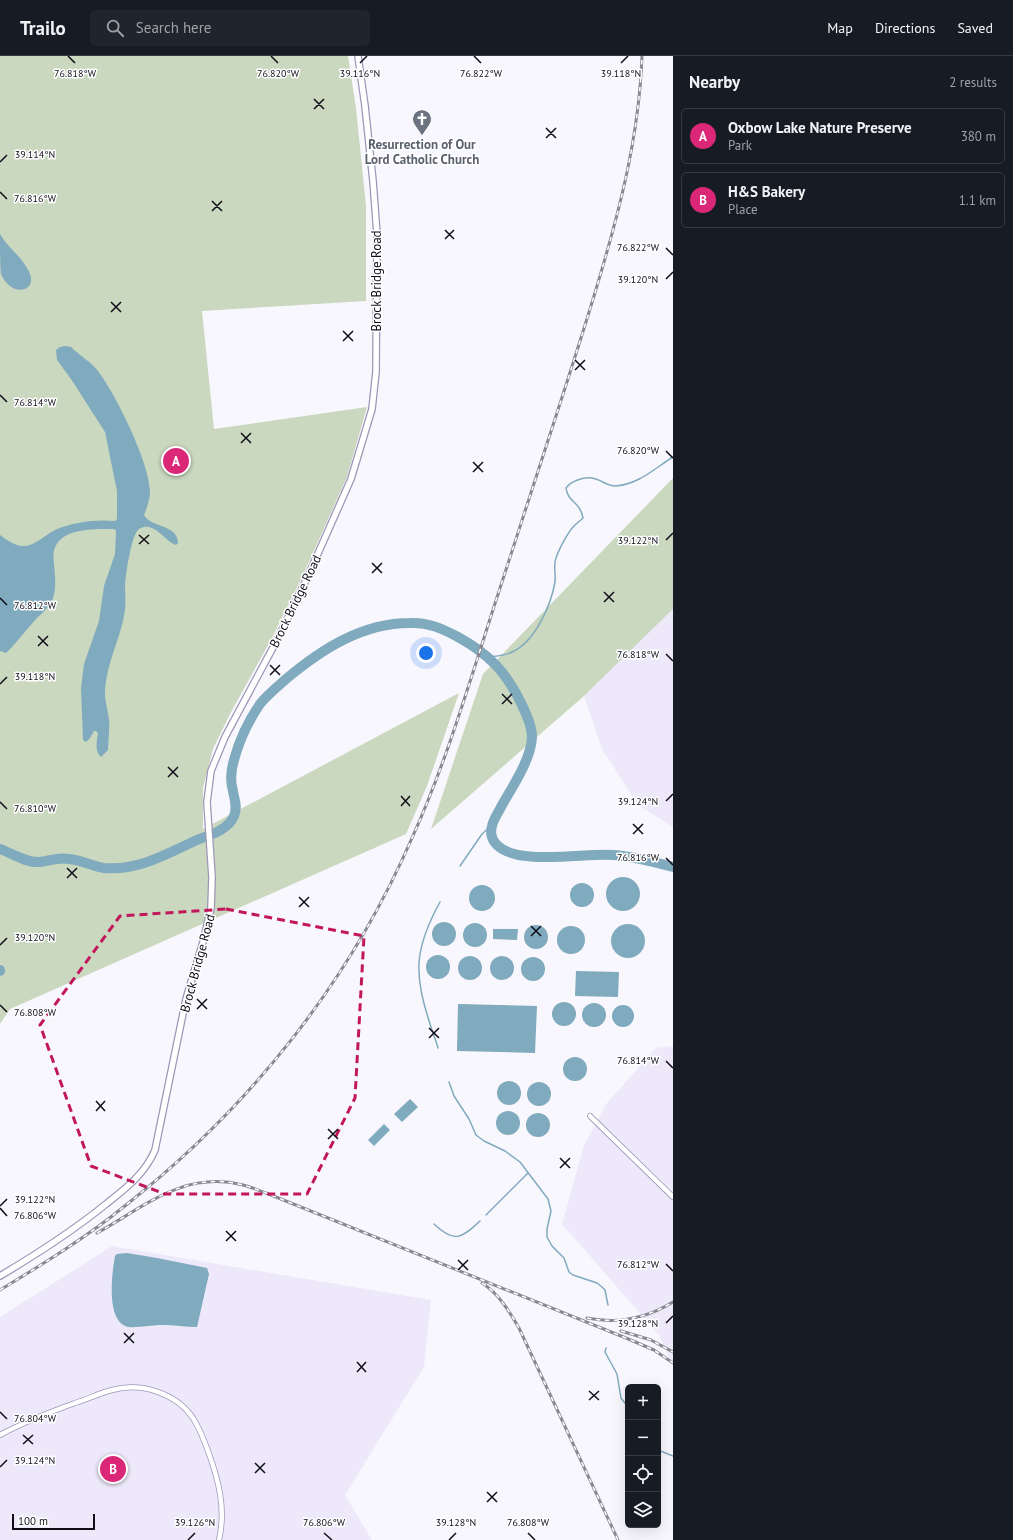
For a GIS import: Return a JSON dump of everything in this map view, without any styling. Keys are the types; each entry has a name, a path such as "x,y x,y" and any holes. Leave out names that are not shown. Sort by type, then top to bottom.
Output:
{"street":[{"name":"Brock Bridge Road","path":"0,1276 43,1251 79,1226 137,1178 150,1161 156,1144 186,999 210,913 212,882 208,818 211,771 225,737 293,607 348,486 365,435 372,409 376,372 377,234 365,106 358,56"},
{"path":"590,1116 673,1197"},
{"path":"0,1435 35,1418 113,1389 137,1387 153,1390 166,1396 182,1406 193,1418 212,1462 218,1480 222,1505 222,1520 219,1540"}],"highlighted area":[{"path":"226,909 364,936 355,1098 307,1194 165,1194 91,1166 40,1025 120,916"}],"shaded area":[{"path":"673,609 673,827 638,805 602,749 584,696"},
{"path":"673,1046 673,1366 659,1335 562,1224 584,1145 607,1103 656,1048"},
{"path":"112,1246 431,1300 424,1367 345,1495 372,1540 0,1540 0,1317"}],"green space":[{"path":"0,56 348,56 356,108 366,206 366,301 202,311 214,429 367,407 347,477 304,573 272,638 230,714 213,749 203,788 203,829 459,693 427,786 406,834 10,1009 0,1024"},
{"path":"673,478 673,609 584,696 431,829 483,674"}],"water":[{"path":"0,234 24,263 31,276 31,282 28,287 24,289 18,290 12,287 6,282 1,274"},
{"path":"65,346 71,347 98,371 114,396 139,449 149,481 150,494 144,515 152,522 174,532 178,543 176,545 172,543 159,532 149,527 139,529 136,533 129,555 125,585 125,606 121,630 111,660 106,682 105,696 109,717 108,750 101,757 97,752 98,733 96,731 94,731 86,742 83,740 81,688 84,664 99,621 104,586 115,554 116,531 114,529 93,529 72,533 63,537 57,543 54,552 55,587 52,601 6,653 0,651 0,535 15,544 25,546 37,542 62,527 77,523 108,520 115,521 117,519 117,491 105,432 57,360 56,350"},
{"path":"623,877 635,882 640,894 635,906 623,911 611,906 606,894 611,882"},
{"path":"582,883 591,886 594,895 591,904 582,907 573,904 570,895 573,886"},
{"path":"482,885 491,889 495,898 491,907 482,911 473,907 469,898 473,889"},
{"path":"444,922 452,926 456,934 452,942 444,946 436,942 432,934 436,926"},
{"path":"475,923 483,927 487,935 483,943 475,947 467,943 463,935 467,927"},
{"path":"628,924 640,929 645,941 640,953 628,958 616,953 611,941 616,929"},
{"path":"536,925 544,929 548,937 544,945 536,949 528,945 524,937 528,929"},
{"path":"571,926 581,930 585,940 581,950 571,954 561,950 557,940 561,930"},
{"path":"493,929 518,929 517,940 493,939"},
{"path":"438,955 446,959 450,967 446,975 438,979 430,975 426,967 430,959"},
{"path":"470,956 478,960 482,968 478,976 470,980 462,976 458,968 462,960"},
{"path":"502,956 510,960 514,968 510,976 502,980 494,976 490,968 494,960"},
{"path":"533,957 541,961 545,969 541,977 533,981 525,977 521,969 525,961"},
{"path":"576,971 619,972 618,997 575,996"},
{"path":"564,1002 572,1006 576,1014 572,1022 564,1026 556,1022 552,1014 556,1006"},
{"path":"594,1003 602,1007 606,1015 602,1023 594,1027 586,1023 582,1015 586,1007"},
{"path":"458,1004 537,1006 535,1053 457,1051"},
{"path":"619,1005 627,1005 634,1012 634,1020 627,1027 619,1027 612,1020 612,1012"},
{"path":"575,1057 583,1061 587,1069 583,1077 575,1081 567,1077 563,1069 567,1061"},
{"path":"509,1081 517,1085 521,1093 517,1101 509,1105 501,1101 497,1093 501,1085"},
{"path":"539,1082 547,1086 551,1094 547,1102 539,1106 531,1102 527,1094 531,1086"},
{"path":"410,1099 418,1107 402,1122 394,1114"},
{"path":"508,1111 516,1115 520,1123 516,1131 508,1135 500,1131 496,1123 500,1115"},
{"path":"538,1113 546,1117 550,1125 546,1133 538,1137 530,1133 526,1125 530,1117"},
{"path":"384,1124 390,1130 374,1146 368,1140"},
{"path":"127,1253 207,1268 209,1274 197,1327 163,1325 129,1327 121,1323 116,1316 113,1307 112,1284 115,1256 117,1254"}],"waterway":[{"path":"488,657 500,656 512,652 520,647 535,632 546,612 555,582 555,561 557,554 569,532 583,518 579,508 569,497 566,488 571,483 585,478 595,479 612,486 631,483 673,457"},
{"path":"0,849 34,862 65,859 104,868 117,868 141,864 213,834 228,825 234,816 236,806 231,779 233,764 248,724 266,697 300,668 328,648 344,640 359,633 392,624 417,623 447,631 469,643 488,657 509,682 521,703 531,728 531,746 525,764 493,824 491,831 493,840 497,845 507,851 535,857 613,855 636,858 673,867"},
{"path":"460,866 482,834 492,825"},
{"path":"438,1048 421,992 419,963 425,935 440,902"},
{"path":"449,1082 454,1096 469,1119 476,1135 484,1141 505,1151 520,1162 548,1199 551,1211 547,1229 547,1237 552,1246 564,1258 569,1272 573,1275 597,1283 605,1290 608,1305"},
{"path":"486,1215 528,1173"},
{"path":"434,1224 447,1234 457,1236 468,1232 480,1221"},
{"path":"606,1348 605,1352 617,1374 621,1398 625,1403"},
{"path":"661,1451 673,1456"}],"railway":[{"path":"0,1290 64,1250 111,1217 171,1167 214,1127 254,1084 292,1039 327,992 358,943 387,891 423,814 450,740 594,296 626,178 637,117 642,56"},
{"path":"97,1233 148,1202 183,1187 202,1183 222,1182 243,1185 626,1338 654,1350 673,1363"},
{"path":"482,1283 499,1298 519,1328 618,1540"},
{"path":"587,1318 598,1320 621,1320 632,1318 653,1312 673,1302"},
{"path":"621,1331 651,1340 673,1352"}],"place":[{"name":"Resurrection of Our Lord Catholic Church","path":"422,136"},
{"name":"Oxbow Lake Nature Preserve","path":"176,461"},
{"name":"H&S Bakery","path":"113,1469"}]}
